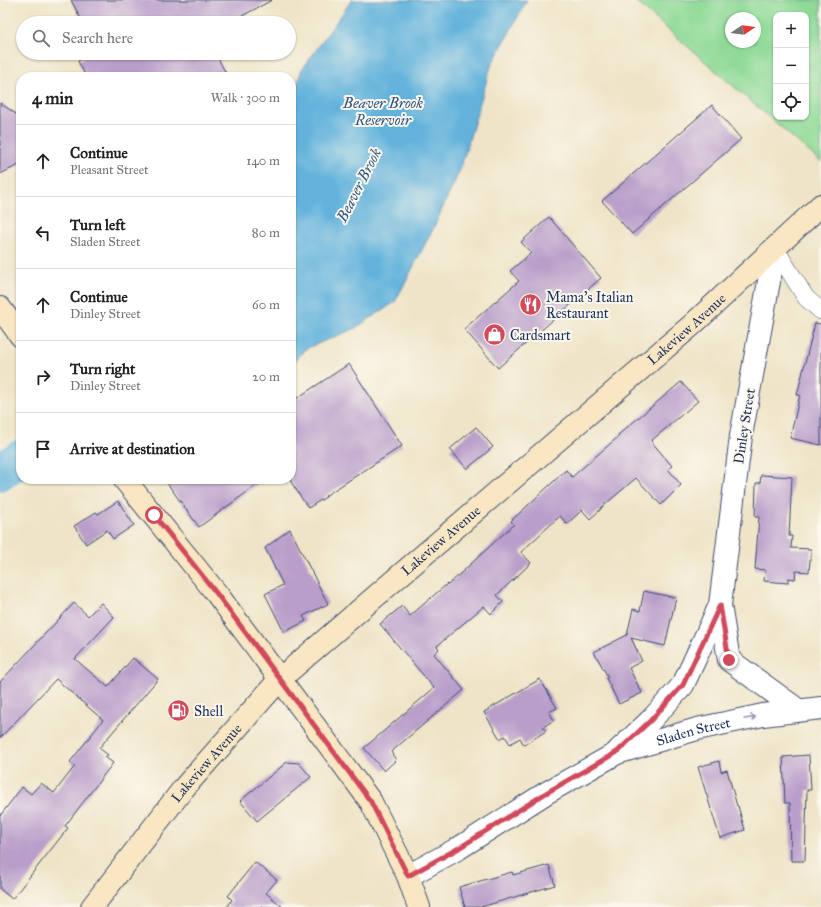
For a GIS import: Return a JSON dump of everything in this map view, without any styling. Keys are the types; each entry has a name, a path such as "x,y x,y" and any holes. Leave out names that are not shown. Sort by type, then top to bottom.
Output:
{"main road":[{"name":"Lakeview Avenue","path":"92,907 183,789 280,680 687,329 821,205"},
{"path":"0,308 16,329"},
{"path":"128,484 213,589 371,802 408,876 419,907"}],"street":[{"path":"775,248 806,298 821,311"},
{"name":"Dinley Street","path":"775,248 741,436 720,605 729,660 798,710"},
{"name":"Dinley Street","path":"617,752 650,721 683,685 720,605"},
{"name":"Sladen Street","path":"408,876 459,848 546,793 617,752 697,729 763,715 821,708"}],"green space":[{"path":"634,0 821,0 821,162"}],"water":[{"name":"Beaver Brook Reservoir","path":"352,0 527,0 491,66 460,170 433,229 395,302 354,329 305,349 296,360 296,90 301,71"}],"building":[{"path":"71,0 272,0 242,16 79,16"},
{"path":"219,60 225,72 84,72 78,61"},
{"path":"0,103 16,114 16,166 0,174"},
{"path":"712,105 741,139 632,234 602,201"},
{"name":"Mama's Italian Restaurant","path":"549,217 601,278 498,368 464,329 519,281 510,271 531,253 521,242"},
{"path":"815,323 821,324 821,445 790,438 800,395 797,395"},
{"path":"349,364 402,446 308,508 292,484 296,484 296,399"},
{"path":"681,382 698,401 651,441 672,466 668,469 681,485 661,505 636,478 590,519 582,510 567,524 560,516 521,552 531,563 497,595 503,602 491,614 484,606 437,646 439,649 434,654 464,690 391,752 396,760 384,771 364,748 434,688 380,624 402,606 410,616 447,584 448,585 514,524 511,521 566,470 572,477 619,436 618,435"},
{"path":"476,427 493,447 467,469 450,449"},
{"path":"761,475 792,477 789,536 792,536 791,548 811,549 809,572 796,571 795,579 788,578 788,583 764,581 765,570 755,569 759,517 755,517 756,483 760,483"},
{"path":"168,484 258,484 199,527"},
{"path":"118,501 134,525 113,539 107,530 86,544 74,526 96,512 98,514"},
{"path":"290,529 328,604 303,616 306,621 284,632 265,594 283,585 265,548"},
{"path":"644,591 676,598 665,646 631,638 642,661 629,668 642,693 619,704 606,678 608,677 594,652 627,635 633,609 640,611"},
{"path":"74,603 88,616 101,603 114,617 75,659 108,687 133,658 158,679 99,748 108,755 105,757 113,763 65,826 68,828 12,899 0,889 0,816 22,787 31,794 41,783 54,793 75,766 70,762 103,720 56,679 0,738 0,682"},
{"path":"540,679 557,708 549,712 554,720 543,727 546,731 524,745 520,738 510,744 505,736 500,739 484,712"},
{"path":"809,755 811,790 807,790 805,861 791,861 790,803 785,803 783,757"},
{"path":"719,761 721,772 727,770 745,830 720,838 698,767"},
{"path":"287,762 299,763 311,777 257,821 240,801"},
{"path":"255,862 277,880 266,893 283,907 227,907 232,900 228,896"},
{"path":"549,865 555,885 481,907 465,907 459,887 512,872 513,875"}],"waterway":[{"name":"Beaver Brook","path":"0,472 16,461"}],"place":[{"name":"Mama's Italian Restaurant","path":"531,305"},
{"name":"Cardsmart","path":"494,335"},
{"name":"Shell","path":"178,711"}],"route":[{"path":"154,515 217,594 371,802 408,876 459,848 546,793 617,752 650,721 683,685 720,605 729,660"}]}
